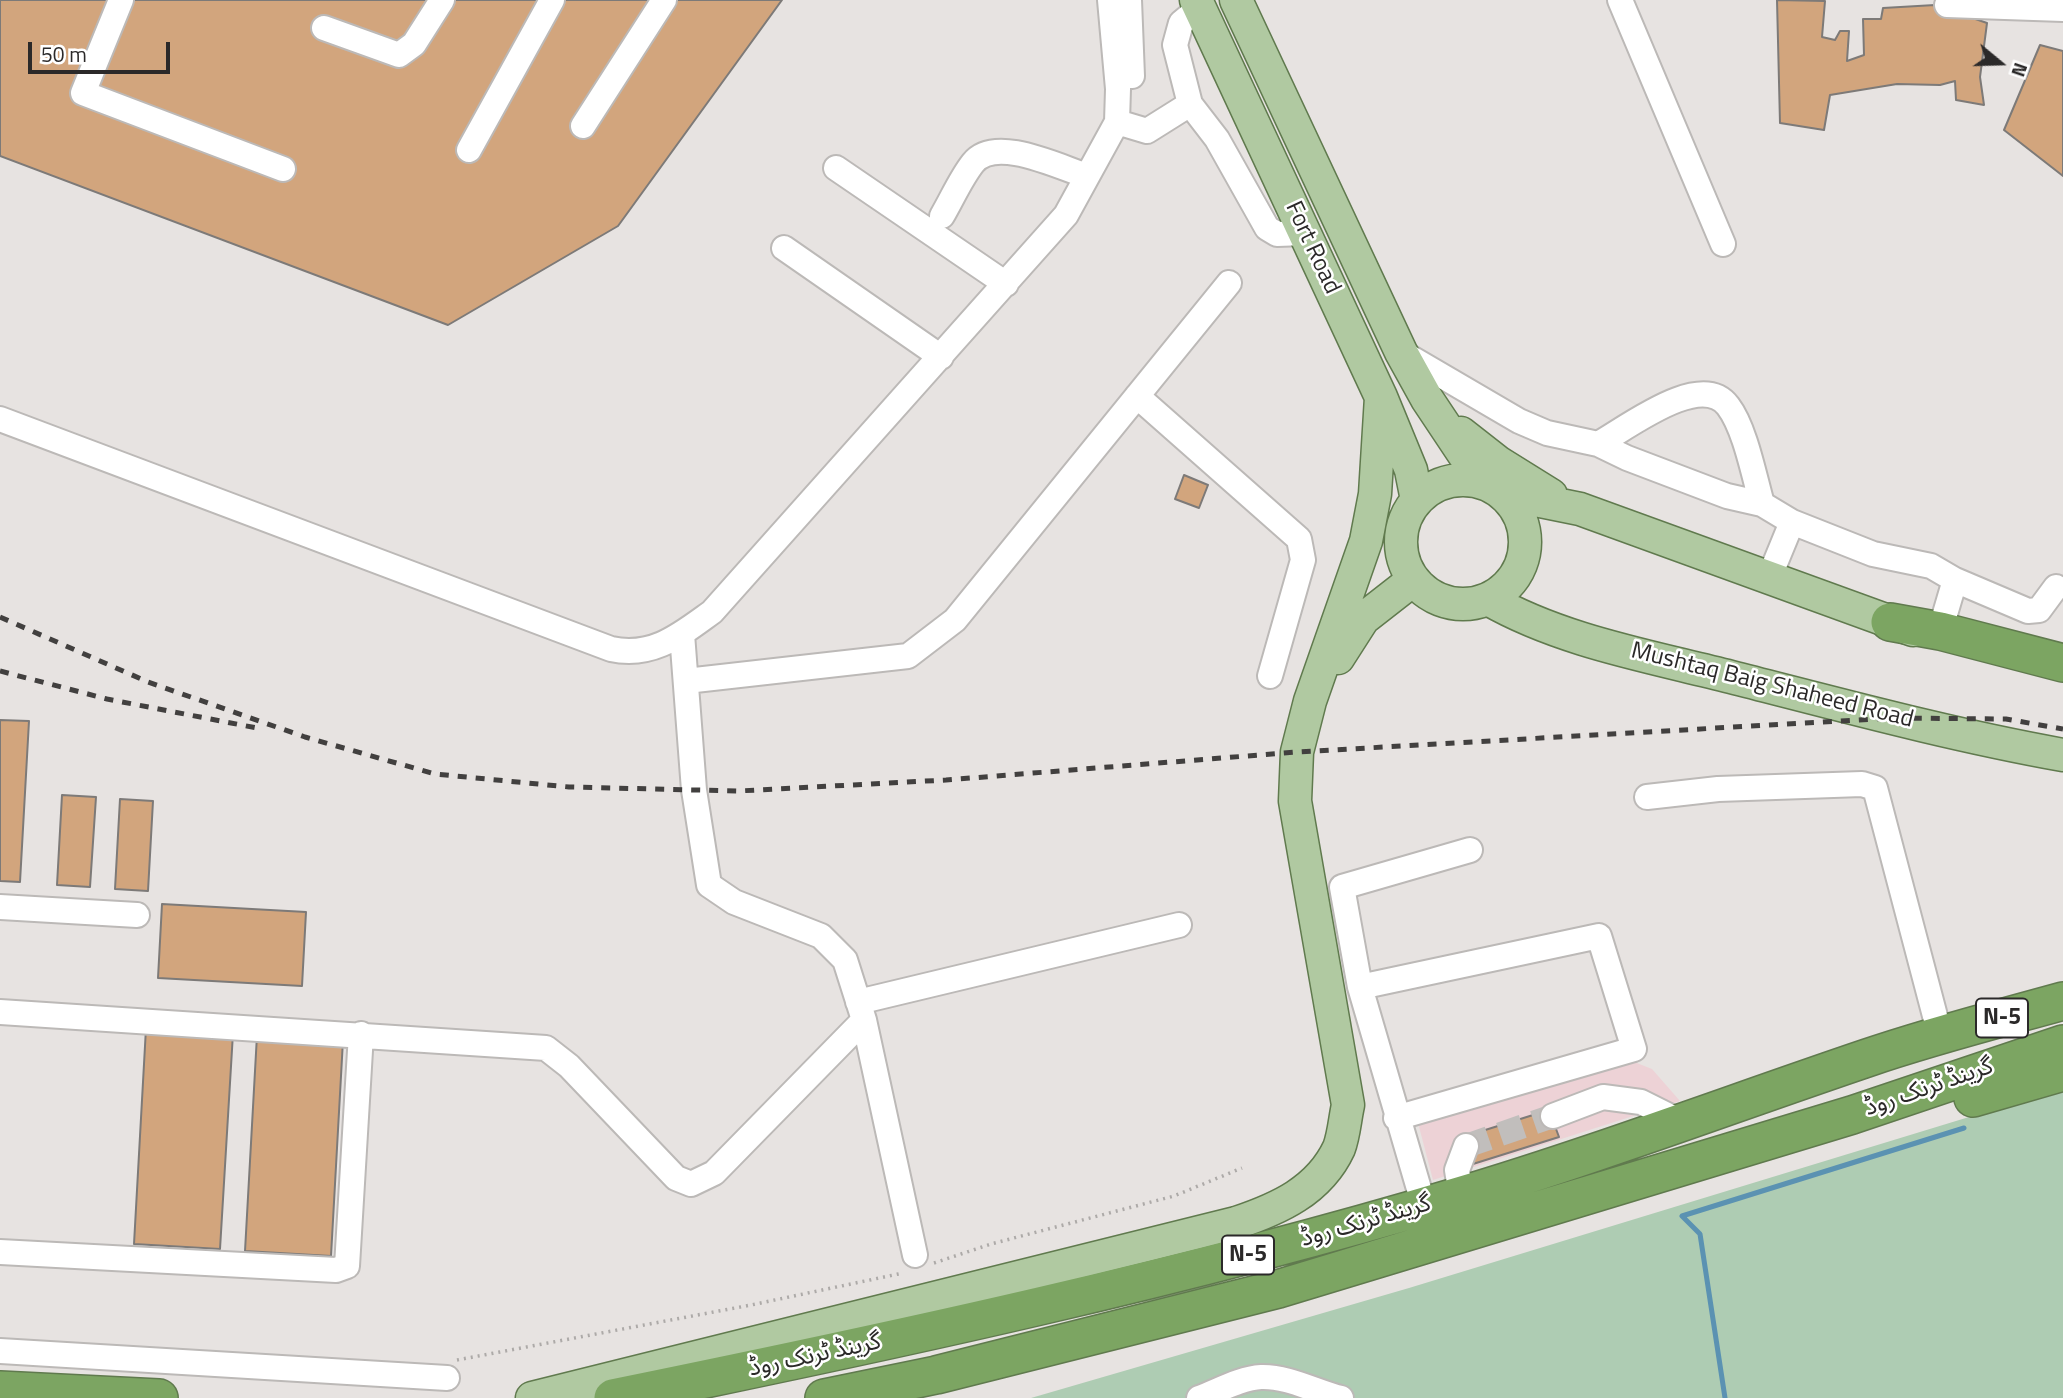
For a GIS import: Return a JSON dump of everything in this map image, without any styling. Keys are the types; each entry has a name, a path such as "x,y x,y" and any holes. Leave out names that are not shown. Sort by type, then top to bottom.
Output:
{"highway":[{"path":"1890,622 1940,631 2063,663"},
{"name":"گرینڈ ٹرنک روڈ","path":"613,1398 933,1332 1265,1250 1461,1195 1940,1035 2063,1001"},
{"name":"گرینڈ ٹرنک روڈ","path":"824,1398 936,1375 1278,1289 1852,1115 2063,1044"},
{"path":"1852,1115 1962,1102 2063,1072"},
{"path":"1799,1083 1815,1126"},
{"path":"0,1390 159,1398"}],"main road":[{"name":"Fort Road","path":"1236,0 1401,352 1427,399 1492,488"},
{"name":"Fort Road","path":"1198,4 1381,397 1411,470 1417,500"},
{"path":"533,1398 1236,1223 1279,1208 1317,1181 1339,1147 1348,1105 1295,801 1297,752 1310,701 1366,541 1375,494 1381,397"},
{"path":"1427,399 1461,432 1498,462 1538,488 1580,509 2063,682"},
{"path":"1492,488 1516,509 1523,529 1524,550 1518,570 1505,587 1488,599 1455,604 1425,592 1413,580 1405,565 1402,531 1407,514 1417,500 1431,489 1447,482 1465,480 1580,509"},
{"path":"1310,701 1363,619 1413,580"},
{"name":"Mushtaq Baig Shaheed Road","path":"1488,599 1550,629 1892,718 2063,755"}],"street":[{"path":"121,0 83,93 283,169"},
{"path":"324,28 399,55 414,44 442,0"},
{"path":"469,150 552,0"},
{"path":"583,126 664,0"},
{"path":"1110,0 1124,124"},
{"path":"0,419 611,649 636,652 653,650 682,634 712,612 1066,215 1087,176 1124,124 1133,70 1129,0"},
{"path":"1619,0 1723,244"},
{"path":"1198,4 1181,23 1175,45 1190,104 1217,139 1267,228 1277,234 1305,233"},
{"path":"1947,5 2063,9"},
{"path":"1124,124 1147,131 1190,104"},
{"path":"942,216 974,161 990,151 1006,150 1087,176"},
{"path":"836,168 1006,284"},
{"path":"784,248 941,357"},
{"path":"686,681 908,656 955,620 1229,283"},
{"path":"1401,352 1519,421 1547,433 1598,444 1714,491 1762,503 1792,522 1873,554 1931,565 1955,580 2028,611 2039,610 2056,587"},
{"path":"1598,444 1688,394 1710,393 1721,399 1732,412 1762,503"},
{"path":"1137,396 1298,539 1303,560 1270,676"},
{"path":"1769,578 1792,522"},
{"path":"1940,631 1955,580"},
{"path":"2016,651 2028,611"},
{"path":"682,634 694,790 709,885 734,901 821,936 845,960 861,1011 917,1264"},
{"path":"1647,797 1744,788 1862,784 1875,788 1940,1035"},
{"path":"1424,1206 1396,1118 1360,987 1342,887 1470,850"},
{"path":"0,907 137,915"},
{"path":"0,1012 546,1048 569,1066 676,1178 691,1184 714,1173 861,1011 1179,925"},
{"path":"1360,987 1599,936 1634,1049 1396,1118"},
{"path":"0,1252 336,1270 347,1266 361,1034"},
{"path":"1553,1116 1603,1097 1641,1102 1683,1123"},
{"path":"1461,1195 1457,1170 1466,1146"},
{"path":"0,1351 447,1379"},
{"path":"1199,1398 1261,1377 1289,1381 1311,1391 1341,1398"}],"path":[{"path":"447,1379 917,1264 1174,1196 1242,1168"}],"shaded area":[{"path":"1619,1056 1652,1069 1680,1101 1433,1180 1417,1119"}],"green space":[{"path":"2063,1084 2063,1398 1031,1398 1409,1288 1992,1110"}],"building":[{"path":"0,0 782,0 618,226 448,325 0,156"},
{"path":"1777,0 1825,1 1822,37 1835,40 1840,31 1849,31 1847,61 1864,55 1863,19 1881,19 1883,8 1935,5 1987,23 1980,77 1984,105 1956,100 1955,81 1940,85 1897,84 1830,95 1824,130 1780,123"},
{"path":"2040,45 2063,51 2063,176 2004,130"},
{"path":"1184,475 1208,485 1199,508 1175,499"},
{"path":"0,720 29,721 20,882 0,881"},
{"path":"62,795 96,797 90,887 57,885"},
{"path":"120,799 153,801 148,891 115,889"},
{"path":"162,904 306,912 302,986 158,978"},
{"path":"146,1028 233,1033 220,1249 134,1244"},
{"path":"257,1035 343,1040 331,1256 245,1251"},
{"path":"1549,1110 1559,1137 1473,1164 1466,1136"}],"waterway":[{"path":"1725,1398 1700,1234 1682,1216 1964,1128"}],"tunnel":[{"path":"1466,1146 1553,1116"}],"railway":[{"path":"0,617 148,682 305,737 435,774 569,787 738,791 946,780 1297,752 1892,718 2006,719 2063,729"},
{"path":"0,671 107,699 257,728"}]}
